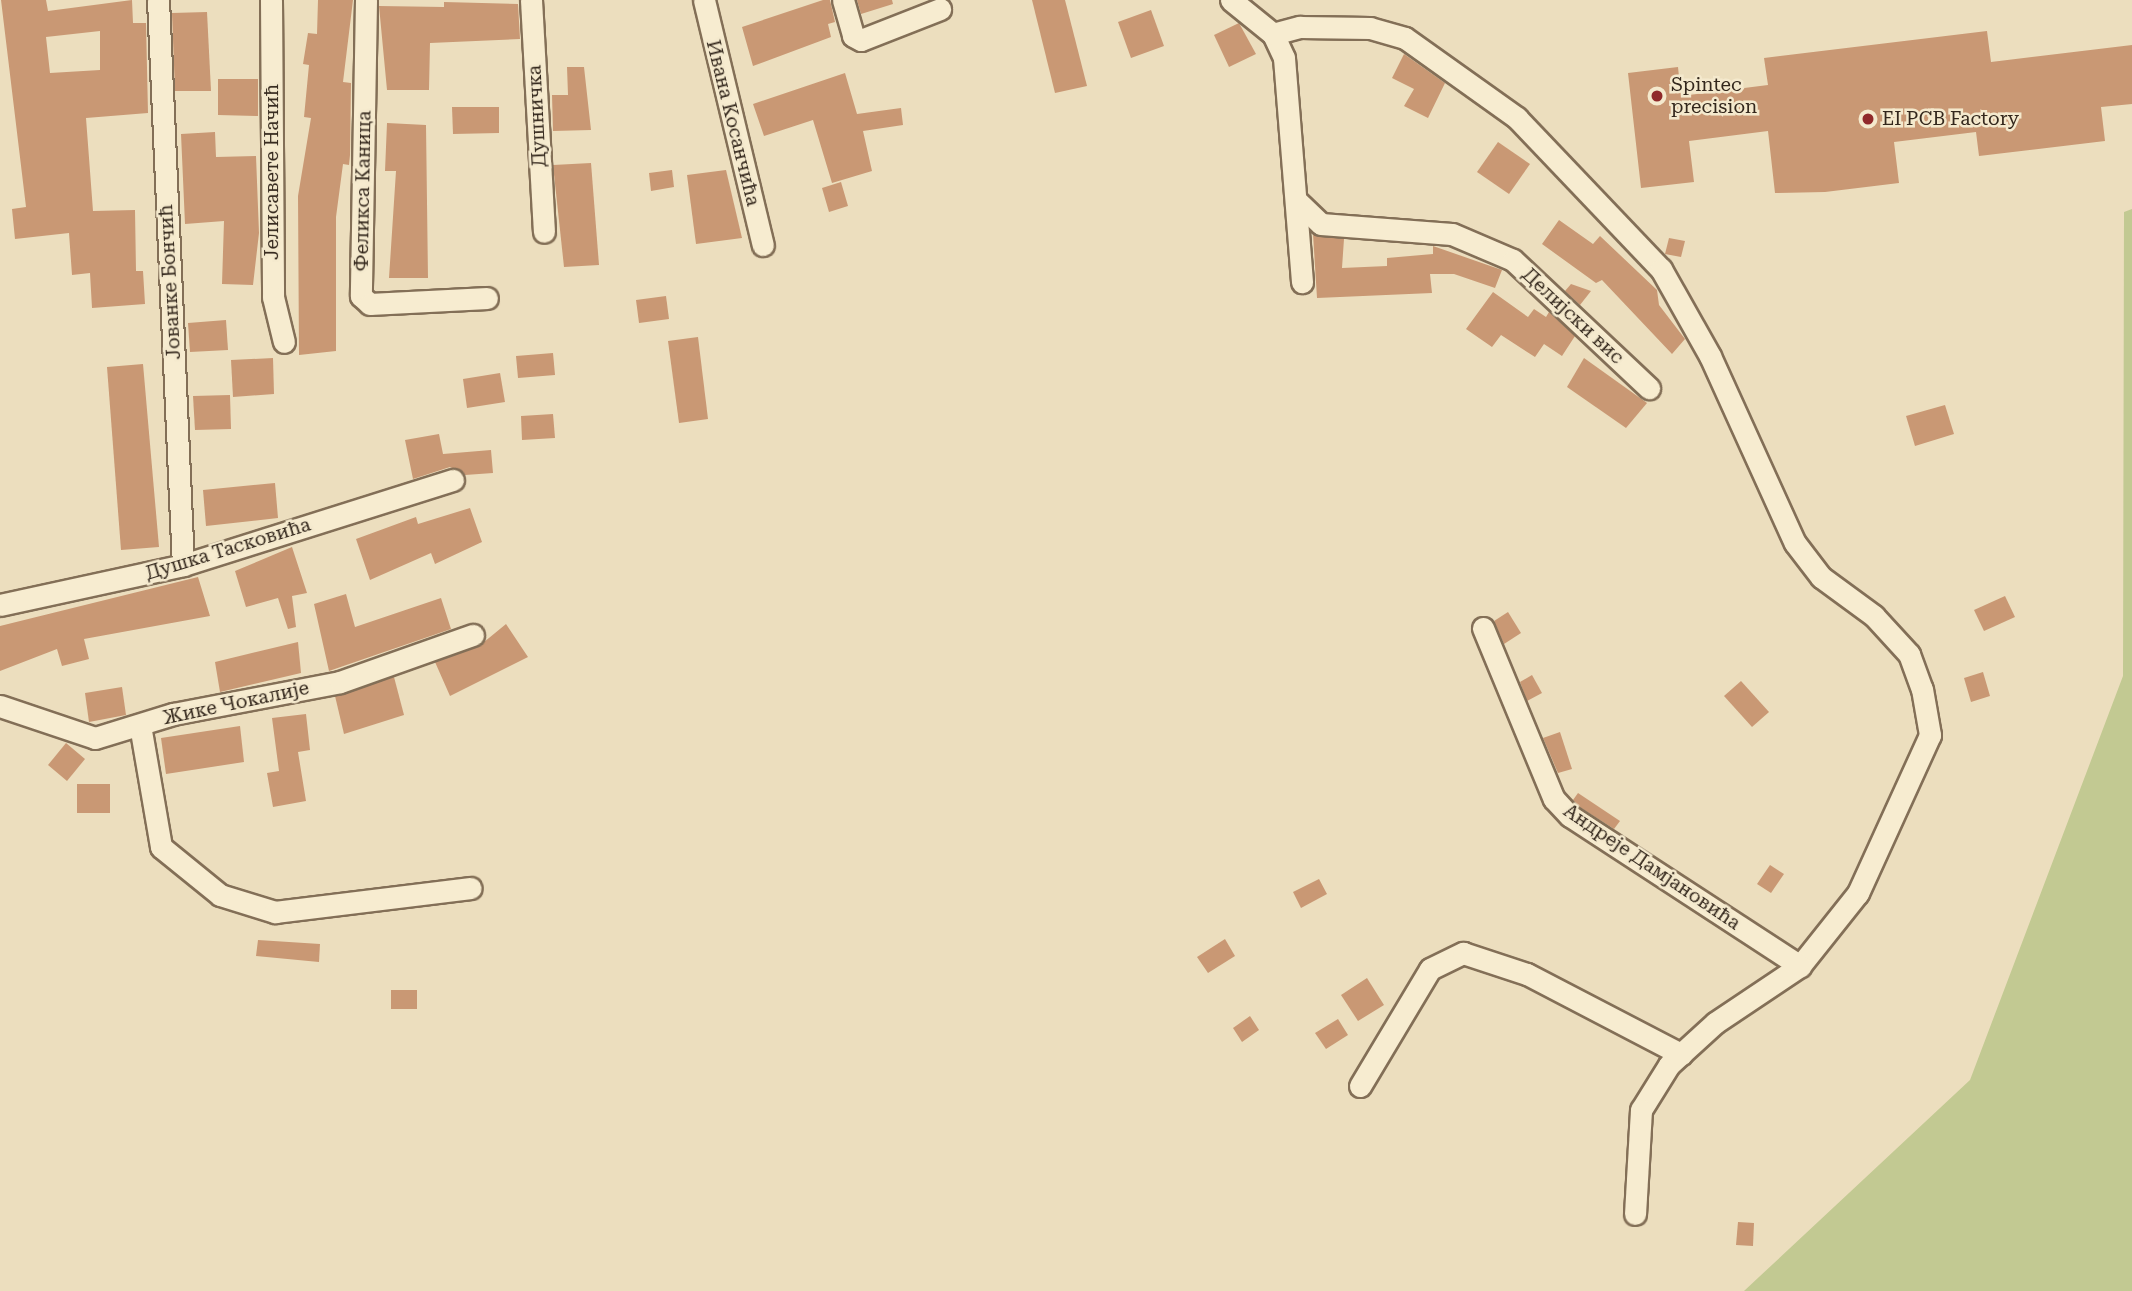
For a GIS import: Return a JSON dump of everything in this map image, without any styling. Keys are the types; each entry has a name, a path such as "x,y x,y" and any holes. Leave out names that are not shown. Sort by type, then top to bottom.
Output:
{"street":[{"name":"Јованке Бончић","path":"158,0 183,565"},
{"name":"Јелисавете Начић","path":"271,0 272,297 284,342"},
{"name":"Феликса Каница","path":"366,0 362,296 370,304 487,298"},
{"name":"Душничка","path":"531,0 544,232"},
{"name":"Ивана Косанчића","path":"704,0 763,245"},
{"path":"843,0 853,36 861,40 940,9"},
{"path":"1231,0 1273,34 1284,58 1302,282"},
{"path":"1273,34 1300,27 1370,27 1405,38 1517,118 1661,269 1710,356 1795,543 1821,577 1874,616 1909,654 1930,735 1858,893 1800,966 1681,1054 1641,1110 1635,1214"},
{"name":"Делијски вис","path":"1297,201 1321,224 1452,234 1513,260 1649,388"},
{"name":"Душка Тасковића","path":"0,606 183,565 453,480"},
{"name":"Андреје Дамјановића","path":"1483,628 1554,799 1570,816 1800,966"},
{"name":"Жике Чокалије","path":"0,706 96,738 140,725 340,682 473,635"},
{"path":"140,725 161,847 220,895 275,912 471,888"},
{"path":"1360,1086 1430,969 1463,953 1527,974 1681,1054"}],"green space":[{"path":"2132,209 2132,1291 1744,1291 1970,1080 2123,676 2124,212"}],"building":[{"path":"1,0 46,0 48,11 132,0 133,23 146,23 148,113 86,118 93,211 135,210 136,271 143,271 145,304 92,308 90,273 72,275 69,233 15,239 12,209 26,207","holes":["100,31 100,70 50,73 46,37"]},
{"path":"318,0 353,0 343,82 351,83 350,155 349,165 343,164 336,217 336,351 299,355 298,196 311,118 304,117 309,65 303,64 308,33 317,34"},
{"path":"830,0 835,22 828,24 831,37 753,66 742,27"},
{"path":"857,0 892,0 893,4 861,14"},
{"path":"1032,0 1065,0 1087,86 1055,93"},
{"path":"444,2 518,4 520,39 430,43 429,90 387,90 379,6 444,7"},
{"path":"1151,10 1164,46 1131,58 1118,22"},
{"path":"207,12 211,91 175,91 172,13"},
{"path":"1239,23 1256,54 1229,67 1214,35"},
{"name":"EI PCB Factory","path":"1987,31 1991,62 2132,45 2132,104 2101,107 2105,141 1979,156 1976,132 1894,142 1899,183 1825,192 1775,193 1768,131 1689,141 1694,182 1641,188 1628,73 1678,67 1681,96 1768,85 1764,58"},
{"path":"1404,54 1445,83 1428,118 1404,106 1414,89 1392,78"},
{"path":"567,67 584,67 591,130 553,131 552,95 568,95"},
{"path":"845,73 857,114 901,108 903,125 863,131 872,171 832,183 813,120 764,136 753,104"},
{"path":"218,79 258,79 258,116 218,115"},
{"path":"452,107 499,107 499,133 453,134"},
{"path":"387,123 426,125 428,278 389,278 396,171 385,171"},
{"path":"215,132 216,157 256,156 259,233 253,285 222,284 224,221 185,224 181,134"},
{"path":"1498,142 1530,164 1509,194 1477,172"},
{"path":"591,163 599,265 564,267 553,165"},
{"path":"672,170 674,187 651,191 649,173"},
{"path":"726,170 742,238 696,244 687,175"},
{"path":"841,182 848,206 829,212 822,188"},
{"path":"1559,220 1593,244 1600,236 1657,290 1659,305 1685,339 1672,354 1602,280 1596,283 1542,244"},
{"path":"1313,234 1344,239 1342,268 1387,266 1387,258 1433,254 1433,246 1502,270 1495,288 1454,274 1430,274 1432,293 1317,298"},
{"path":"1669,238 1685,241 1681,257 1665,254"},
{"path":"1571,284 1591,291 1580,305 1565,291"},
{"path":"1493,292 1528,317 1534,309 1546,317 1549,312 1575,336 1562,356 1544,344 1535,357 1501,335 1492,347 1466,329"},
{"path":"666,296 669,319 639,323 636,300"},
{"path":"226,320 228,350 190,352 188,323"},
{"path":"698,337 708,419 679,423 668,341"},
{"path":"553,353 555,375 518,378 516,356"},
{"path":"273,358 274,394 233,397 231,360"},
{"path":"1584,358 1647,403 1626,428 1567,387"},
{"path":"143,364 159,547 121,550 107,367"},
{"path":"500,373 505,402 467,408 463,379"},
{"path":"230,395 231,429 195,430 193,396"},
{"path":"1945,405 1954,434 1915,446 1906,416"},
{"path":"553,414 555,438 522,440 521,416"},
{"path":"439,434 443,454 491,450 493,473 465,475 450,467 413,479 405,440"},
{"path":"275,483 278,518 206,526 203,490"},
{"path":"470,508 482,542 435,564 431,553 370,580 356,539 416,517 418,524"},
{"path":"292,547 307,593 292,596 296,627 288,629 278,598 246,607 235,571"},
{"path":"198,577 210,616 84,639 89,659 62,666 57,649 0,671 0,626"},
{"path":"346,594 355,627 441,598 451,629 329,671 314,604"},
{"path":"2005,596 2015,617 1984,631 1974,610"},
{"path":"1508,612 1521,633 1504,644 1494,621"},
{"path":"506,624 528,657 450,696 435,662 478,647"},
{"path":"298,642 301,673 220,692 215,662"},
{"path":"1983,672 1990,696 1971,702 1964,678"},
{"path":"1532,675 1542,693 1527,701 1520,682"},
{"path":"394,677 404,715 344,734 335,696"},
{"path":"1741,681 1769,712 1752,727 1724,696"},
{"path":"122,687 126,715 89,722 85,693"},
{"path":"306,714 310,750 298,752 306,801 273,807 267,773 279,771 272,718"},
{"path":"240,726 244,762 166,774 161,738"},
{"path":"1560,732 1572,769 1558,773 1543,738"},
{"path":"66,743 85,759 67,781 48,765"},
{"path":"77,784 110,784 110,813 77,813"},
{"path":"1578,793 1620,821 1614,829 1578,806 1573,800"},
{"path":"1770,865 1784,874 1771,893 1757,884"},
{"path":"1319,879 1327,894 1301,908 1293,892"},
{"path":"1225,939 1235,956 1208,973 1197,957"},
{"path":"258,940 320,944 319,962 256,956"},
{"path":"1367,978 1384,1005 1358,1021 1341,995"},
{"path":"391,990 417,990 417,1009 391,1009"},
{"path":"1250,1016 1259,1030 1242,1042 1233,1028"},
{"path":"1338,1019 1348,1035 1326,1049 1315,1033"},
{"path":"1738,1222 1754,1223 1753,1246 1736,1245"}],"place":[{"name":"Spintec precision","path":"1657,96"},
{"name":"EI PCB Factory","path":"1868,119"}]}
